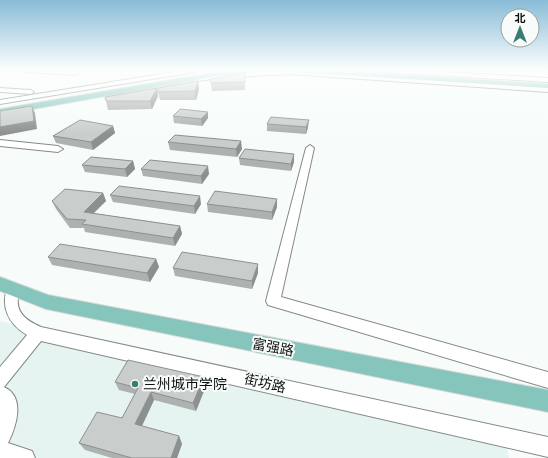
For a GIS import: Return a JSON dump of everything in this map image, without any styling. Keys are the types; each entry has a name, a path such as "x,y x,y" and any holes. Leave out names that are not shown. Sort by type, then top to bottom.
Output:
{"main road":[{"path":"0,107 92,91"},
{"path":"0,113 62,96"},
{"name":"富强路","path":"6,287 46,302 548,401"}],"street":[{"path":"25,91 62,96 86,91"},
{"path":"62,96 65,91"},
{"path":"0,113 114,91"},
{"path":"0,102 48,95"},
{"path":"0,144 58,149"},
{"path":"310,148 273,301 548,380"},
{"name":"街坊路","path":"6,287 10,298 12,313 22,325 38,333 548,447"},
{"path":"0,380 38,333"},
{"path":"0,394 4,397 9,410 6,428 0,438"},
{"path":"0,451 25,458"}],"shaded area":[{"name":"兰州城市学院","path":"0,321 505,438 509,458 0,458"}],"building":[{"path":"138,91 155,91 150,101 106,101 105,97"},
{"path":"32,106 34,121 0,127 0,111"},
{"path":"180,109 208,112 201,119 173,116"},
{"path":"271,117 309,120 306,127 267,124"},
{"path":"80,120 113,126 91,142 53,136"},
{"path":"175,135 241,141 236,149 168,142"},
{"path":"245,149 294,154 291,164 239,158"},
{"path":"91,157 133,161 125,169 82,165"},
{"path":"150,160 208,166 201,176 141,169"},
{"path":"119,186 200,196 194,206 110,195"},
{"path":"65,189 103,193 84,212 180,226 173,238 82,224 86,220 67,219 52,201"},
{"path":"215,191 277,199 272,212 207,204"},
{"path":"60,244 156,259 147,273 48,257"},
{"path":"182,252 258,264 252,281 173,268"},
{"path":"128,360 204,377 193,403 151,392 135,424 179,436 171,458 132,458 79,443 97,412 122,418 138,388 115,382"}],"place":[{"name":"兰州城市学院","path":"135,384"}]}
